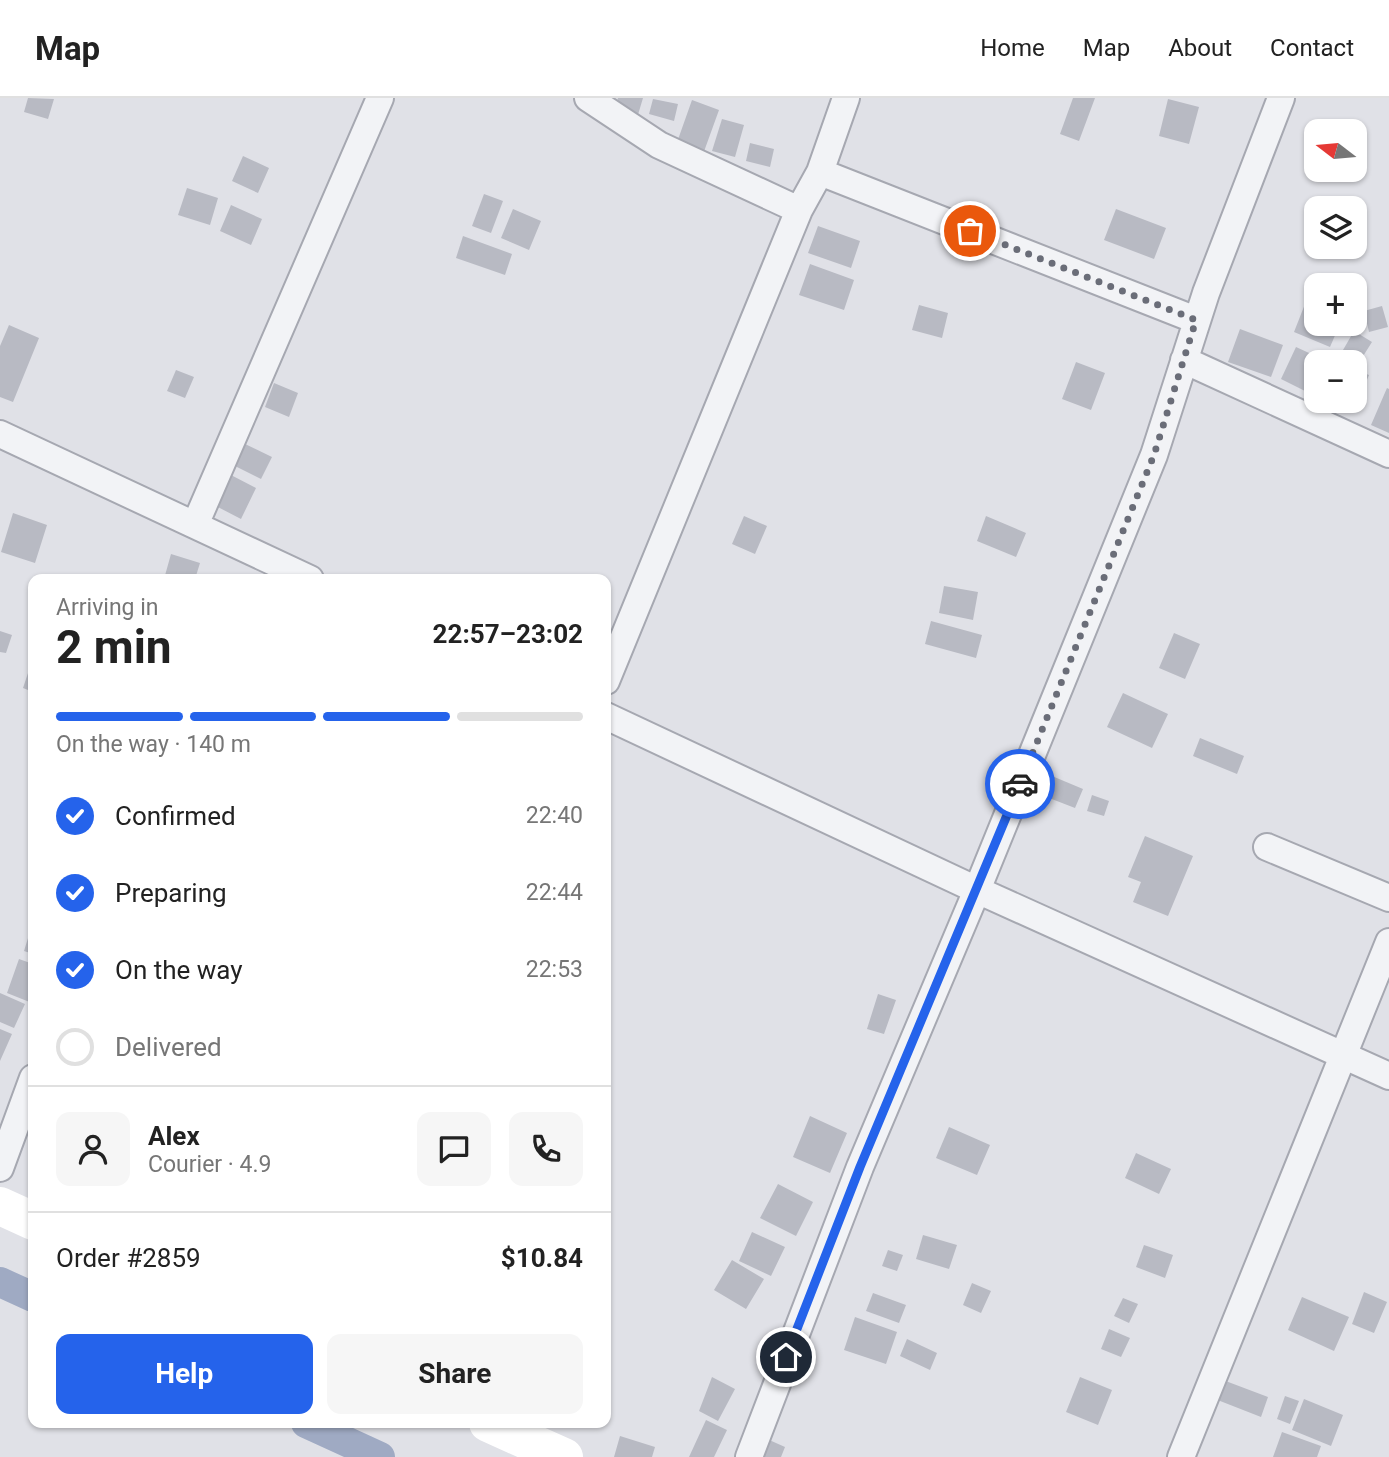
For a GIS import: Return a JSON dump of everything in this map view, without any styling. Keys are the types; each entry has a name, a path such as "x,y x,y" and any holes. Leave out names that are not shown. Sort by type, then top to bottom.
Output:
{"street":[{"path":"195,525 380,98"},
{"path":"587,98 629,128 659,145 799,210"},
{"path":"611,669 799,210 820,172 846,98"},
{"path":"749,1457 844,1206 977,890 1154,455 1196,320 1281,98"},
{"path":"820,172 1196,320"},
{"path":"1184,360 1389,454"},
{"path":"0,434 299,574"},
{"path":"611,718 977,890 1389,1076"},
{"path":"1267,847 1389,898"},
{"path":"1181,1457 1389,942"},
{"path":"0,1168 28,1092"},
{"path":"0,1206 28,1219"},
{"path":"499,1428 564,1457"}],"building":[{"path":"28,98 54,99 48,119 24,112"},
{"path":"618,98 643,98 637,118 614,111"},
{"path":"1073,98 1095,98 1079,141 1060,134"},
{"path":"653,99 678,104 674,121 649,114"},
{"path":"1168,99 1199,107 1189,144 1159,136"},
{"path":"692,100 719,110 702,157 675,148"},
{"path":"722,119 744,125 735,157 712,151"},
{"path":"750,143 774,149 770,167 746,161"},
{"path":"243,156 269,168 258,193 232,181"},
{"path":"187,188 218,198 210,225 178,215"},
{"path":"484,194 503,201 491,233 472,226"},
{"path":"231,205 262,219 251,245 220,231"},
{"path":"513,209 541,221 529,250 501,238"},
{"path":"1116,209 1166,228 1154,259 1104,240"},
{"path":"818,226 860,241 851,268 808,253"},
{"path":"463,236 512,254 505,275 456,258"},
{"path":"810,264 854,280 844,310 799,295"},
{"path":"919,305 948,313 942,338 912,330"},
{"path":"1382,306 1388,327 1369,332 1367,310"},
{"path":"1304,307 1304,336 1335,336 1330,347 1294,332"},
{"path":"9,325 39,338 13,402 0,397 0,346"},
{"path":"1240,329 1283,345 1271,377 1228,362"},
{"path":"1351,336 1362,336 1372,342 1367,350 1343,350"},
{"path":"1296,347 1304,351 1304,390 1281,379"},
{"path":"1076,362 1105,373 1091,410 1062,399"},
{"path":"176,370 194,377 185,398 167,391"},
{"path":"274,383 298,393 289,417 265,407"},
{"path":"1387,388 1389,389 1389,433 1371,425"},
{"path":"243,443 272,457 261,479 233,465"},
{"path":"229,474 256,488 241,519 214,505"},
{"path":"13,513 47,525 35,563 1,552"},
{"path":"744,516 767,526 755,554 732,544"},
{"path":"986,516 1026,533 1016,557 977,541"},
{"path":"171,554 200,563 197,574 165,574"},
{"path":"944,586 978,592 973,620 939,613"},
{"path":"931,621 982,635 976,658 925,644"},
{"path":"0,631 12,635 6,653 0,652"},
{"path":"1174,633 1200,644 1185,679 1159,668"},
{"path":"28,673 28,690 23,688"},
{"path":"1123,693 1168,714 1152,748 1107,727"},
{"path":"1200,738 1244,756 1237,774 1193,756"},
{"path":"1040,771 1083,789 1075,808 1031,791"},
{"path":"1092,795 1109,801 1104,816 1087,811"},
{"path":"1145,836 1193,856 1168,916 1133,902 1141,882 1128,877"},
{"path":"19,959 28,962 28,1001 7,993"},
{"path":"0,993 25,1004 14,1028 0,1022"},
{"path":"878,994 896,1000 884,1034 867,1029"},
{"path":"0,1029 12,1034 0,1061"},
{"path":"810,1116 847,1133 830,1173 793,1157"},
{"path":"949,1127 990,1145 977,1175 936,1158"},
{"path":"1136,1153 1171,1169 1159,1194 1125,1178"},
{"path":"778,1184 813,1202 796,1236 760,1218"},
{"path":"752,1232 785,1247 771,1276 739,1261"},
{"path":"923,1235 957,1245 949,1269 916,1259"},
{"path":"1144,1245 1173,1255 1165,1278 1136,1267"},
{"path":"888,1250 903,1255 897,1271 882,1266"},
{"path":"732,1260 764,1279 746,1309 714,1290"},
{"path":"972,1283 991,1291 981,1313 963,1305"},
{"path":"1364,1292 1387,1302 1374,1333 1352,1324"},
{"path":"873,1293 906,1305 899,1323 866,1311"},
{"path":"1302,1297 1349,1317 1334,1351 1288,1330"},
{"path":"1123,1298 1138,1304 1129,1323 1114,1316"},
{"path":"855,1317 897,1332 886,1364 844,1350"},
{"path":"1109,1329 1130,1338 1121,1357 1101,1349"},
{"path":"907,1339 937,1353 930,1370 900,1356"},
{"path":"712,1377 735,1389 718,1421 699,1411"},
{"path":"1080,1377 1112,1390 1098,1425 1066,1412"},
{"path":"1223,1380 1268,1397 1261,1417 1215,1399"},
{"path":"1285,1396 1299,1401 1290,1424 1277,1419"},
{"path":"1304,1399 1343,1415 1331,1446 1292,1430"},
{"path":"706,1420 727,1430 714,1457 689,1457"},
{"path":"1282,1432 1321,1446 1317,1457 1273,1457"},
{"path":"620,1436 655,1447 652,1457 614,1457"},
{"path":"767,1439 785,1447 781,1457 760,1457"}],"waterway":[{"path":"0,1282 28,1295"},
{"path":"317,1428 380,1457"}],"way so far":[{"path":"970,231 1196,320 1154,455 1020,784"}],"route":[{"path":"786,1357 860,1167 1020,784"}]}
